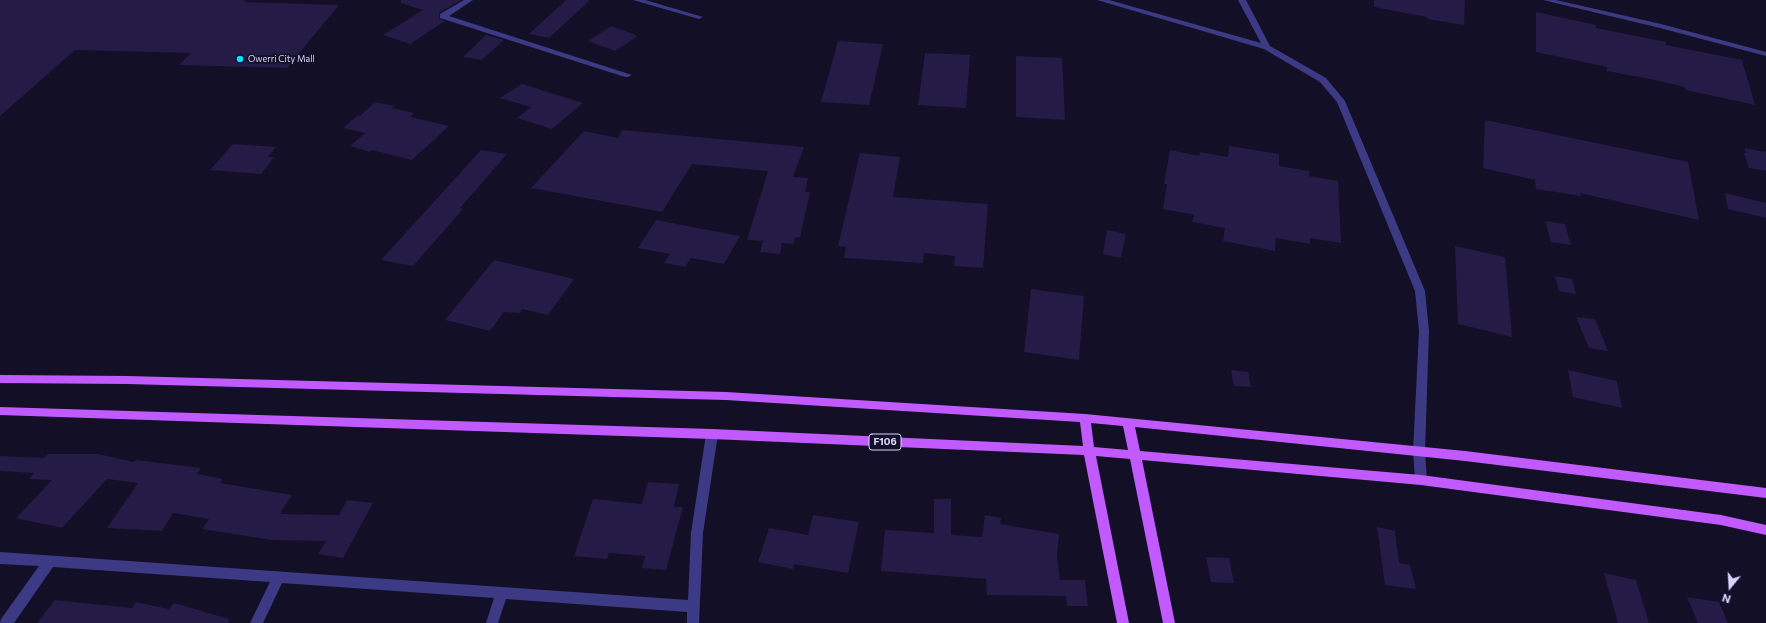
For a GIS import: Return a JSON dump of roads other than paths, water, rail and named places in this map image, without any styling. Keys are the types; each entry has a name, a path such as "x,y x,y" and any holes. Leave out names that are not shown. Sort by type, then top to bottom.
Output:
{"main road":[{"path":"0,379 127,380 718,396 1086,418 1419,452 1766,494"},
{"name":"F106","path":"0,411 712,434 1134,454 1421,480 1721,520 1766,530"},
{"path":"1086,418 1089,451 1123,623"},
{"path":"1128,422 1169,623"}],"street":[{"path":"469,0 443,16 628,75"},
{"path":"637,0 699,17"},
{"path":"1101,0 1267,47 1323,80 1341,101 1420,291 1424,331 1419,452 1421,480"},
{"path":"1242,0 1267,47"},
{"path":"1547,0 1661,26 1766,54"},
{"path":"693,623 697,533 712,434"},
{"path":"0,558 694,606"},
{"path":"6,623 50,561"},
{"path":"256,623 280,577"},
{"path":"492,623 502,593"}],"place":[{"name":"Owerri City Mall","path":"240,59"}]}
